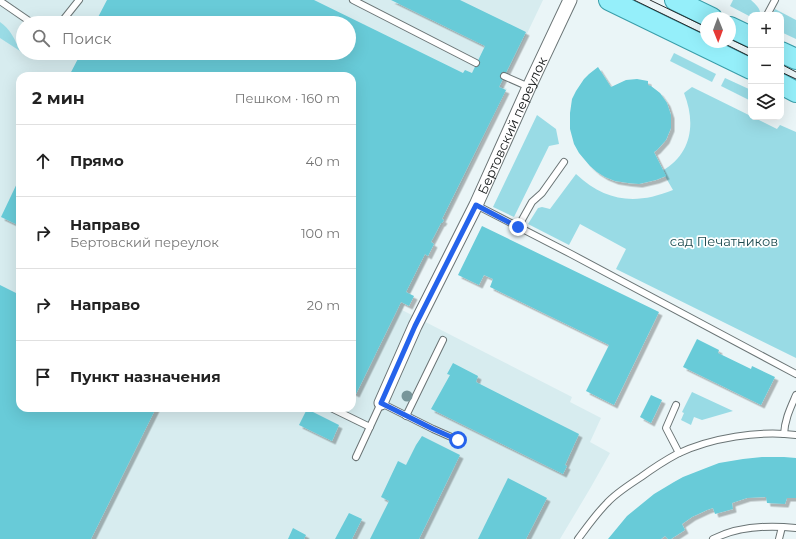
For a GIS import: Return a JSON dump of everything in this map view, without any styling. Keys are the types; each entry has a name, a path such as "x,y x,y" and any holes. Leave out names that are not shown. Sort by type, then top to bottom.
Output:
{"main road":[{"path":"610,0 748,68"},
{"path":"675,0 700,12"},
{"path":"736,30 748,36"},
{"path":"784,53 796,59"},
{"path":"784,86 796,92"}],"street":[{"name":"Бертовский переулок","path":"381,403 415,326 476,205 570,0"}],"lane":[{"path":"66,16 79,0"},
{"path":"353,0 476,63"},
{"path":"769,12 775,0"},
{"path":"0,1 23,16"},
{"path":"504,76 529,87"},
{"path":"518,227 532,202 542,193 564,162"},
{"path":"476,205 796,374"},
{"path":"406,416 443,340"},
{"path":"784,434 788,412 796,395"},
{"path":"356,457 381,403 458,440"},
{"path":"676,405 666,428 678,454"},
{"path":"339,412 370,427"},
{"path":"578,539 607,502 662,462 678,454 700,445 739,436 758,434 796,435"},
{"path":"713,539 737,530 754,527 796,528"},
{"path":"779,539 782,527"}],"shaded area":[{"path":"0,0 543,0 502,86 507,89 402,310 572,397 570,402 601,418 590,442 610,453 560,539 0,539"}],"green space":[{"path":"733,0 751,0 759,8 760,12 748,12 748,15 730,6"},
{"path":"775,9 781,12 774,12"},
{"path":"784,14 796,20 796,39 784,33"},
{"path":"0,22 12,35 16,42 16,48 0,38"},
{"path":"674,53 716,74 712,82 670,61"},
{"path":"725,78 748,89 748,100 721,86"},
{"name":"сад Печатников","path":"692,87 748,115 748,120 759,120 777,129 780,125 796,132 796,358 616,269 626,249 580,224 569,245 528,224 538,208 542,207 550,209 576,174 599,190 622,198 646,198 673,190 662,171 680,156 689,137 690,115 684,93"},
{"path":"537,115 556,129 559,144 549,146 514,217 493,207"},
{"path":"692,392 733,411 702,420 694,417 691,425 681,420 684,413 682,412"}],"building":[{"path":"107,0 314,0 347,16 99,16"},
{"path":"391,0 460,0 526,32 499,87 506,90 442,219 444,220 431,242 434,244 428,256 425,254 406,292 414,296 409,306 401,302 356,394 356,72 71,72 77,60 356,60 356,21 463,73 465,70 472,73 485,46"},
{"path":"598,67 611,87 626,80 637,79 648,81 648,85 660,93 667,103 671,115 671,128 666,140 654,152 666,176 639,184 615,181 597,172 579,153 574,144 570,129 572,99 584,79"},
{"path":"16,185 16,224 1,217"},
{"path":"482,226 659,312 614,405 586,391 609,345 490,287 493,279 484,275 479,285 458,275"},
{"path":"0,285 16,293 16,412 154,412 91,539 0,539"},
{"path":"697,339 719,350 718,353 751,369 752,366 775,377 761,405 683,367"},
{"path":"453,363 478,376 476,382 579,434 565,465 567,466 563,474 431,409 450,375 447,374"},
{"path":"651,395 662,400 651,423 640,417"},
{"path":"306,412 313,412 339,425 332,441 299,425"},
{"path":"422,436 460,455 419,539 370,539 389,501 381,497 398,461 406,465"},
{"path":"762,457 796,458 796,498 787,498 785,504 767,503 766,497 747,498 732,503 733,509 715,514 713,508 692,517 682,524 685,530 671,539 668,539 665,536 661,539 608,539 627,516 654,494 683,477 719,463"},
{"path":"508,478 547,498 526,539 478,539"},
{"path":"349,513 362,519 352,539 335,539"},
{"path":"293,528 306,535 304,539 288,539"}],"tram line":[{"path":"634,0 700,32"},
{"path":"650,0 700,24"},
{"path":"736,42 749,48"},
{"path":"733,48 748,56"},
{"path":"784,66 796,72"},
{"path":"784,73 796,79"}],"route":[{"path":"458,440 381,403 415,326 476,205 518,227"}]}
